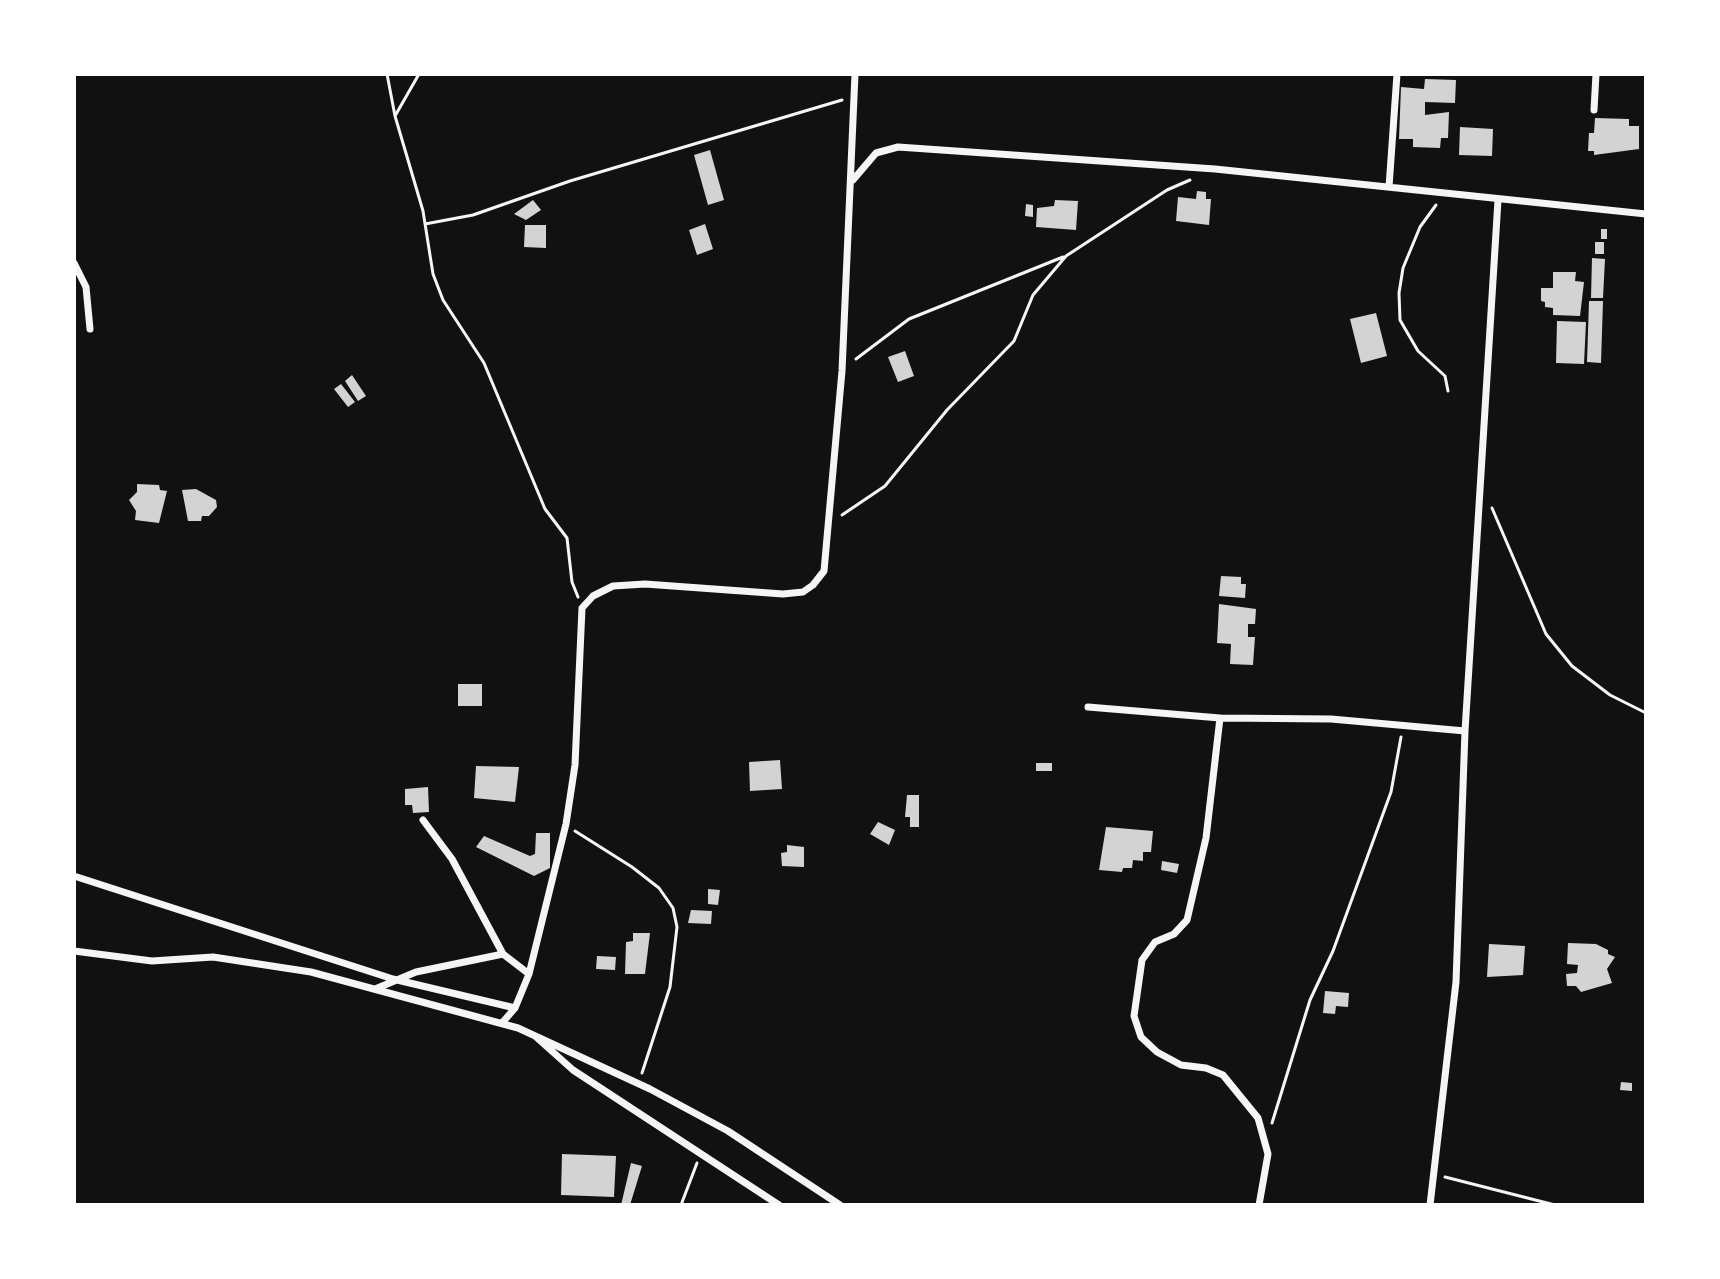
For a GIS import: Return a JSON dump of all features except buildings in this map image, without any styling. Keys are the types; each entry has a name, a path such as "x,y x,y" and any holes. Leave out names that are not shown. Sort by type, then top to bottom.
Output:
{"street":[{"path":"502,1023 515,1008 529,974 566,824 575,765 582,608 593,596 613,586 623,585 752,593 803,592 824,571 842,371 855,74"},
{"path":"1389,187 1397,74"},
{"path":"1594,110 1596,74"},
{"path":"851,182 864,162 876,153 898,147 1215,169 1646,214"},
{"path":"1430,1205 1456,982 1465,731 1498,200"},
{"path":"74,263 86,287 90,329"},
{"path":"1088,707 1220,718 1331,719 1465,731"},
{"path":"1220,718 1206,838 1187,920 1174,934 1155,942 1142,960 1134,1016 1141,1037 1157,1052 1181,1065 1206,1068 1223,1075 1258,1118 1267,1142 1268,1168 1259,1205"},
{"path":"423,820 452,859 503,954 529,974"},
{"path":"74,876 393,979 515,1008"},
{"path":"74,951 152,961 213,957 311,972 502,1023 532,1033 638,1083 728,1131 840,1205"},
{"path":"375,989 393,979 503,954"},
{"path":"532,1033 573,1070 779,1205"}],"path":[{"path":"387,74 395,116 425,224 433,274 443,300 484,363 545,509 567,538 572,582 582,608"},
{"path":"395,116 419,74"},
{"path":"425,224 501,207 570,181 854,97"},
{"path":"842,371 909,319 1066,256 1167,190 1191,180"},
{"path":"1443,195 1420,227 1403,268 1399,293 1400,320 1405,333 1418,351 1445,376 1448,391"},
{"path":"830,524 885,486 947,410 1014,341 1033,295 1066,256"},
{"path":"1482,486 1546,634 1572,666 1610,695 1646,713"},
{"path":"1267,1142 1310,1000 1333,951 1391,792 1403,726"},
{"path":"566,824 659,888 673,908 677,927 670,987 638,1083"},
{"path":"681,1205 694,1168 704,1153"},
{"path":"1433,1174 1555,1205"}]}
